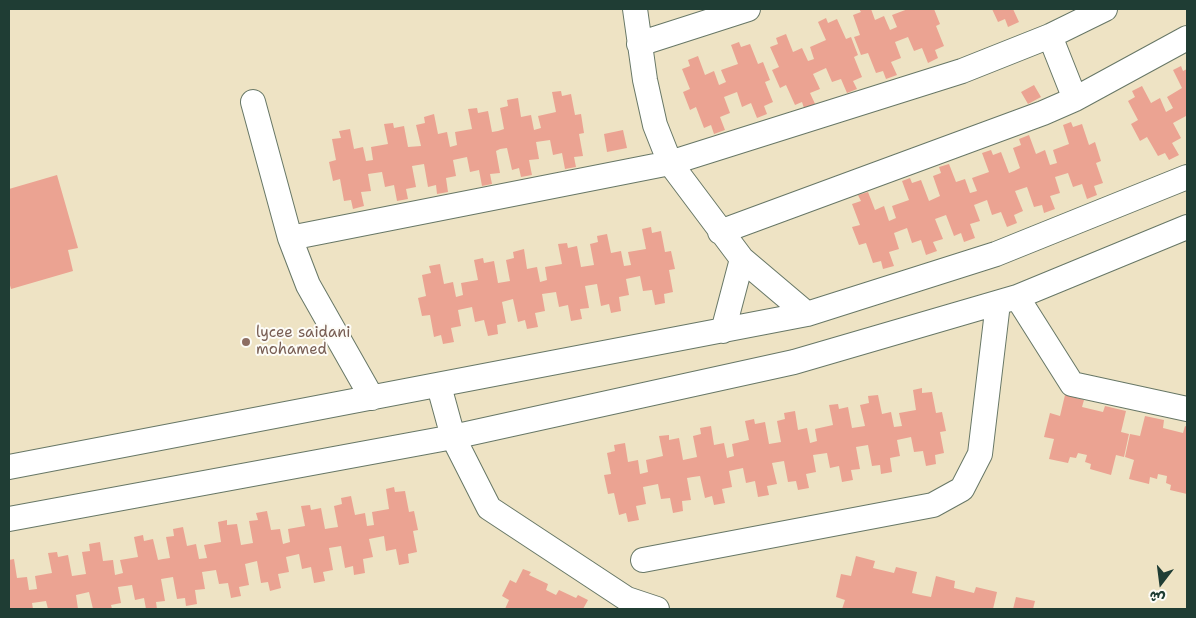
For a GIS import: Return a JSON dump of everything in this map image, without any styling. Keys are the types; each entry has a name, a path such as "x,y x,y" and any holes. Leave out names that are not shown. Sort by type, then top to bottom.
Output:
{"street":[{"path":"635,9 639,44 656,125 670,163 742,259 807,314"},
{"path":"639,44 748,9"},
{"path":"290,238 670,163 962,71 1050,36 1105,9"},
{"path":"1050,36 1074,98"},
{"path":"720,232 1011,125 1074,98 1187,38"},
{"path":"253,102 290,238 315,300 372,398"},
{"path":"9,467 440,386 807,314 996,254 1187,177"},
{"path":"9,519 453,437 794,362 1007,300 1187,227"},
{"path":"723,331 742,259"},
{"path":"1007,300 1072,384 1187,409"},
{"path":"643,560 933,505 962,489 980,454 1007,300"},
{"path":"440,386 453,437 489,508 627,599 657,609"}],"building":[{"path":"859,9 871,9 875,20 884,16 890,30 897,27 892,15 908,9 934,9 940,24 936,26 944,46 935,50 938,58 928,63 922,48 914,51 908,37 895,42 901,58 891,62 897,75 886,79 883,71 876,73 868,53 861,55 854,37 860,35 853,15 861,12"},
{"path":"992,9 1013,9 1019,22 1008,27 1005,19 998,22"},
{"path":"826,18 828,23 837,19 846,39 851,37 858,55 854,57 862,77 853,81 857,89 847,93 841,79 832,82 826,68 813,74 820,89 810,93 816,106 805,111 802,102 795,105 786,85 780,88 772,70 779,67 770,47 778,44 776,38 786,34 793,52 802,48 808,61 814,59 810,47 826,40 818,22"},
{"path":"739,42 741,47 750,44 758,64 763,62 770,80 765,82 773,102 764,106 767,114 757,118 751,103 742,107 737,92 724,97 730,113 720,117 725,130 714,134 711,125 704,128 696,107 690,110 683,92 690,89 682,69 690,66 688,60 698,56 705,75 714,71 719,85 726,82 721,70 738,64 731,45"},
{"path":"1181,66 1183,71 1187,69 1187,119 1186,116 1173,123 1181,138 1172,143 1179,155 1169,160 1165,153 1158,156 1147,137 1140,141 1131,124 1138,120 1128,101 1135,97 1132,91 1142,86 1151,103 1160,98 1166,112 1173,108 1167,97 1182,88 1173,70"},
{"path":"1034,85 1041,97 1028,104 1021,92"},
{"path":"561,91 562,96 571,94 575,115 581,114 584,133 579,134 583,156 574,157 576,167 565,169 562,153 553,155 550,140 536,142 539,159 529,160 532,175 521,177 519,168 512,170 507,148 496,151 500,173 490,174 492,184 482,186 479,170 470,172 467,157 453,160 456,176 446,178 448,192 437,194 436,185 428,187 424,164 412,166 416,187 406,189 408,199 397,201 394,185 385,187 382,172 368,174 371,191 361,192 364,206 353,209 351,200 344,201 340,179 333,181 329,162 336,160 332,139 341,138 339,131 350,129 354,149 363,147 366,161 373,160 371,147 388,144 384,124 393,123 394,128 404,126 408,147 421,146 416,125 425,123 424,117 434,114 438,134 447,132 450,147 457,145 455,132 472,129 468,109 477,108 478,113 488,111 492,132 498,131 504,129 500,108 508,106 507,100 518,98 521,117 531,115 534,130 541,128 538,116 556,112 552,92"},
{"path":"1071,122 1073,127 1082,124 1089,145 1095,142 1101,161 1096,163 1103,183 1094,186 1097,195 1087,199 1082,184 1073,187 1068,173 1055,177 1060,193 1050,196 1055,209 1044,213 1042,205 1034,207 1027,187 1015,191 1023,211 1014,215 1017,223 1007,227 1001,212 992,215 987,200 974,205 980,221 970,224 975,238 964,242 961,233 954,236 946,215 935,219 943,239 933,242 937,251 926,255 921,240 912,243 907,228 894,233 899,249 889,252 894,266 883,269 881,261 873,263 866,243 859,245 852,227 860,225 852,204 861,201 858,195 868,192 875,210 884,206 889,221 896,218 892,206 909,200 902,181 910,178 912,183 921,180 929,201 940,196 933,176 941,173 939,167 949,164 956,182 965,179 970,193 977,191 972,178 989,172 982,153 991,150 993,155 1001,152 1009,173 1020,168 1013,148 1021,145 1019,139 1029,135 1036,154 1045,150 1050,165 1057,163 1053,150 1069,144 1063,125"},
{"path":"623,130 627,148 607,152 604,134"},
{"path":"57,175 78,248 68,250 73,271 11,289 9,282 9,189"},
{"path":"651,227 652,233 661,231 665,252 671,251 675,269 669,270 673,292 664,294 665,303 655,305 652,290 643,291 640,276 626,279 629,295 619,297 621,311 611,313 609,304 601,306 597,284 585,286 589,308 580,309 582,319 571,321 568,305 559,307 556,292 542,294 545,311 535,313 538,327 527,329 525,320 518,322 513,299 502,302 506,323 497,325 498,334 488,336 484,320 475,322 472,307 458,310 461,326 451,328 454,342 443,344 441,335 434,337 430,315 422,316 418,298 426,296 422,275 431,273 429,266 440,264 444,284 453,282 456,297 463,295 461,283 478,280 474,260 483,258 484,263 494,261 498,283 510,281 506,260 514,258 513,252 524,249 527,269 537,267 540,282 547,280 545,267 562,264 558,244 567,243 568,248 577,246 581,267 594,265 590,244 598,242 597,236 607,234 611,253 621,251 624,266 631,265 628,252 646,249 642,229"},
{"path":"922,388 922,393 932,392 936,413 942,412 946,431 940,432 944,453 935,455 936,464 926,466 923,451 914,452 911,437 897,440 900,456 890,458 892,472 881,474 880,465 872,466 868,445 856,447 860,469 851,470 853,480 842,482 839,466 830,468 827,453 813,455 816,472 806,474 809,488 798,490 796,481 788,482 784,461 772,463 777,484 767,486 769,495 758,497 755,481 746,483 743,468 729,471 732,487 722,489 725,503 714,505 712,496 705,498 700,476 687,478 691,500 682,501 683,511 673,513 670,498 661,499 658,484 643,487 646,504 636,506 639,520 628,522 626,513 619,515 614,493 608,494 604,475 611,474 607,453 615,451 614,445 625,443 628,462 638,460 640,474 648,472 646,460 663,456 659,436 669,435 669,440 679,438 683,460 697,457 693,436 701,434 700,428 711,426 714,445 724,443 727,458 734,456 732,444 749,440 745,421 754,419 755,424 765,422 769,444 781,442 777,421 785,419 784,413 795,411 798,430 807,428 810,443 817,441 815,429 833,425 829,405 838,404 839,409 848,407 852,428 865,426 860,405 869,403 868,396 878,395 882,414 891,412 894,427 902,426 899,413 916,410 913,390"},
{"path":"1065,395 1084,400 1082,407 1103,412 1105,406 1126,411 1121,432 1129,434 1124,457 1116,455 1111,475 1090,469 1091,464 1085,462 1087,455 1078,453 1076,458 1070,457 1068,463 1049,459 1054,439 1044,437 1050,413 1060,416"},
{"path":"1145,416 1164,420 1163,428 1183,433 1185,426 1187,427 1187,494 1170,490 1171,485 1166,483 1167,476 1158,474 1157,479 1150,477 1149,484 1129,479 1134,460 1125,457 1130,434 1140,436"},
{"path":"394,487 395,492 405,491 409,512 414,511 418,530 413,531 417,552 408,554 409,563 399,565 396,549 386,551 384,536 369,539 373,557 363,559 365,573 354,575 353,566 345,568 341,546 329,548 333,570 323,572 325,581 314,583 311,567 302,569 299,554 286,557 289,572 278,574 281,588 270,591 268,582 261,583 257,561 245,564 249,585 239,587 241,596 231,598 228,583 219,584 216,570 202,572 205,589 195,590 197,604 186,606 185,598 177,599 173,577 161,579 165,601 156,602 157,609 146,609 144,598 135,600 132,585 118,587 121,603 111,605 112,609 93,609 89,592 76,595 78,609 48,609 46,601 32,603 33,609 9,609 9,560 14,559 17,578 27,577 29,590 37,589 35,576 52,573 48,553 57,552 58,557 68,555 72,576 86,574 82,552 90,551 89,544 100,542 103,561 113,560 115,575 123,573 120,560 138,557 134,537 143,535 144,541 153,539 158,560 170,558 166,537 174,536 173,529 183,527 187,546 196,544 199,559 207,558 204,545 221,542 218,522 227,520 227,525 237,524 241,545 253,543 249,521 258,520 256,513 267,511 271,530 280,529 283,544 290,542 288,529 305,526 301,506 310,505 311,510 321,508 325,529 338,527 334,506 342,504 341,498 351,496 355,515 365,513 367,526 374,525 372,512 389,509 386,489"},
{"path":"856,556 875,561 873,568 894,573 896,567 917,572 912,593 931,597 936,576 955,581 954,588 974,593 976,587 997,592 993,609 842,609 845,600 836,597 841,574 851,576"},
{"path":"523,569 531,572 529,575 548,584 546,590 556,595 559,590 576,598 578,595 588,600 583,609 505,609 509,600 502,596 510,580 516,583"},
{"path":"1016,597 1035,601 1033,609 1013,609"}],"place":[{"name":"lycee saidani mohamed","path":"246,342"}]}
